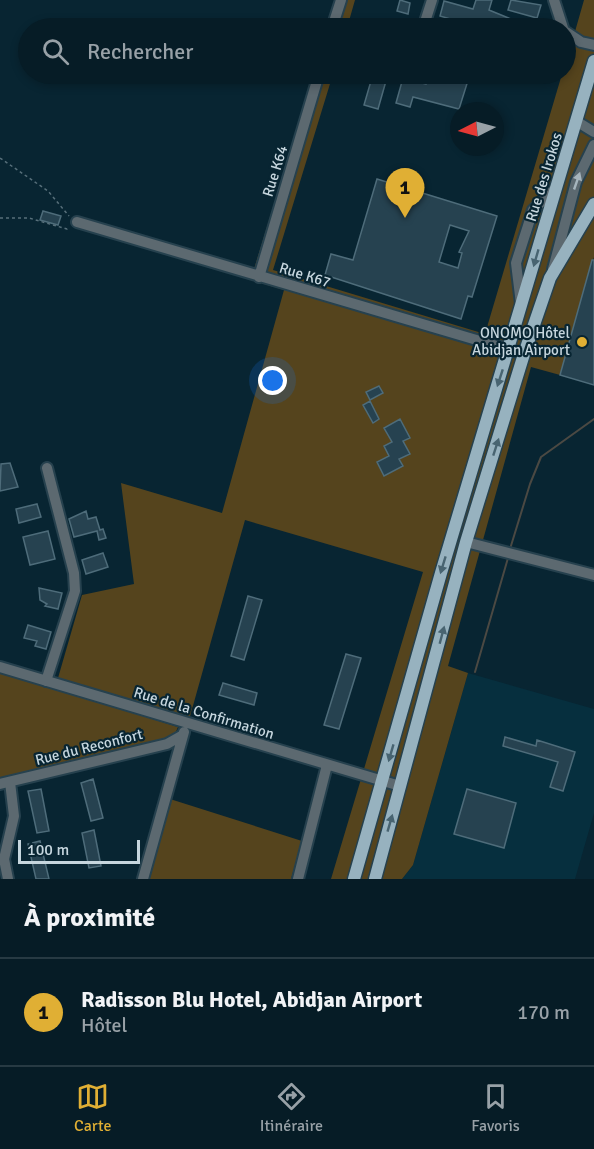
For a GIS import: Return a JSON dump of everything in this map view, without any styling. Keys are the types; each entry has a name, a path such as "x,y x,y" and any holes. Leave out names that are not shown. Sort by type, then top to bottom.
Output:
{"main road":[{"name":"Rue des Irokos","path":"354,879 444,561 594,61"},
{"path":"375,879 466,542 524,354 550,278 594,204"},
{"path":"522,305 539,309"}],"street":[{"path":"335,18 341,0"},
{"path":"426,18 432,0"},
{"path":"554,0 560,18"},
{"path":"576,38 594,45"},
{"name":"Rue K64","path":"259,277 316,84"},
{"path":"576,121 594,132"},
{"path":"550,278 576,182 594,145"},
{"path":"522,305 516,266 533,210 557,188"},
{"name":"Rue K67","path":"77,222 524,354"},
{"path":"504,262 516,266"},
{"path":"46,681 75,591 74,573 47,468"},
{"path":"466,542 509,555 594,575"},
{"name":"Rue de la Confirmation","path":"0,667 185,730 327,765 400,786"},
{"path":"143,879 185,730"},
{"name":"Rue du Reconfort","path":"5,783 167,744 185,730"},
{"path":"298,879 327,765"},
{"path":"5,783 14,816 4,859 8,879"}],"path":[{"path":"0,158 48,191 77,222 66,229 29,218 0,218"}],"shaded area":[{"path":"337,0 355,0 350,18 331,18"},
{"path":"584,0 594,0 594,257 562,369 560,375 531,367 448,666 468,673 413,865 402,879 331,879 423,572 245,520 189,720 58,678 82,595 134,584 121,483 222,513 284,290 75,227 78,216 254,269 311,84 330,84 273,270 485,334 559,84 576,84 576,28"},
{"path":"0,671 178,727 174,736 166,741 0,782"},
{"path":"468,673 594,709 594,813 575,879 402,879 413,865"},
{"path":"170,799 302,841 291,879 146,879"}],"building":[{"path":"400,0 410,3 408,14 397,11"},
{"path":"476,0 492,0 489,10 509,18 447,18 440,16 444,1 473,9"},
{"path":"511,0 541,5 537,18 508,10"},
{"path":"370,84 385,84 378,109 364,105"},
{"path":"401,84 467,84 461,102 450,102 450,107 413,97 410,107 396,103"},
{"path":"377,179 497,216 472,297 468,296 461,319 325,275 331,254 353,260","holes":["450,225 469,231 459,252 462,253 458,268 439,262"]},
{"path":"43,211 61,216 58,225 40,220"},
{"name":"ONOMO Hôtel Abidjan Airport","path":"592,260 594,260 594,385 560,375"},
{"path":"379,386 383,393 370,400 366,392"},
{"path":"370,401 379,419 373,423 363,405"},
{"path":"400,419 410,438 403,441 410,454 399,459 403,466 384,476 377,462 389,456 384,446 392,442 384,428"},
{"path":"10,463 18,487 0,491 1,464"},
{"path":"37,504 41,517 19,523 16,509"},
{"path":"86,511 88,519 96,517 100,530 103,529 106,538 99,540 97,531 74,537 69,519"},
{"path":"48,531 55,559 30,565 23,537"},
{"path":"103,553 108,567 86,574 82,560"},
{"path":"39,588 62,593 58,609 45,606 47,604 40,600"},
{"path":"248,596 262,600 244,660 231,656"},
{"path":"28,625 51,632 46,649 35,646 37,641 24,638"},
{"path":"346,654 361,658 339,729 324,725"},
{"path":"223,683 257,693 254,705 219,695"},
{"path":"505,737 536,746 537,740 575,752 563,791 550,787 558,762 503,746"},
{"path":"93,779 103,818 91,821 81,783"},
{"path":"41,789 49,831 37,833 28,791"},
{"path":"467,789 516,803 504,848 454,834"},
{"path":"94,830 101,866 89,868 82,833"},
{"path":"40,841 49,879 36,879 28,844"}],"waterway":[{"path":"510,549 530,484 541,457 594,419"},
{"path":"475,672 508,558"}],"place":[{"name":"Radisson Blu Hotel, Abidjan Airport","path":"405,218"},
{"name":"ONOMO Hôtel Abidjan Airport","path":"582,342"}]}
